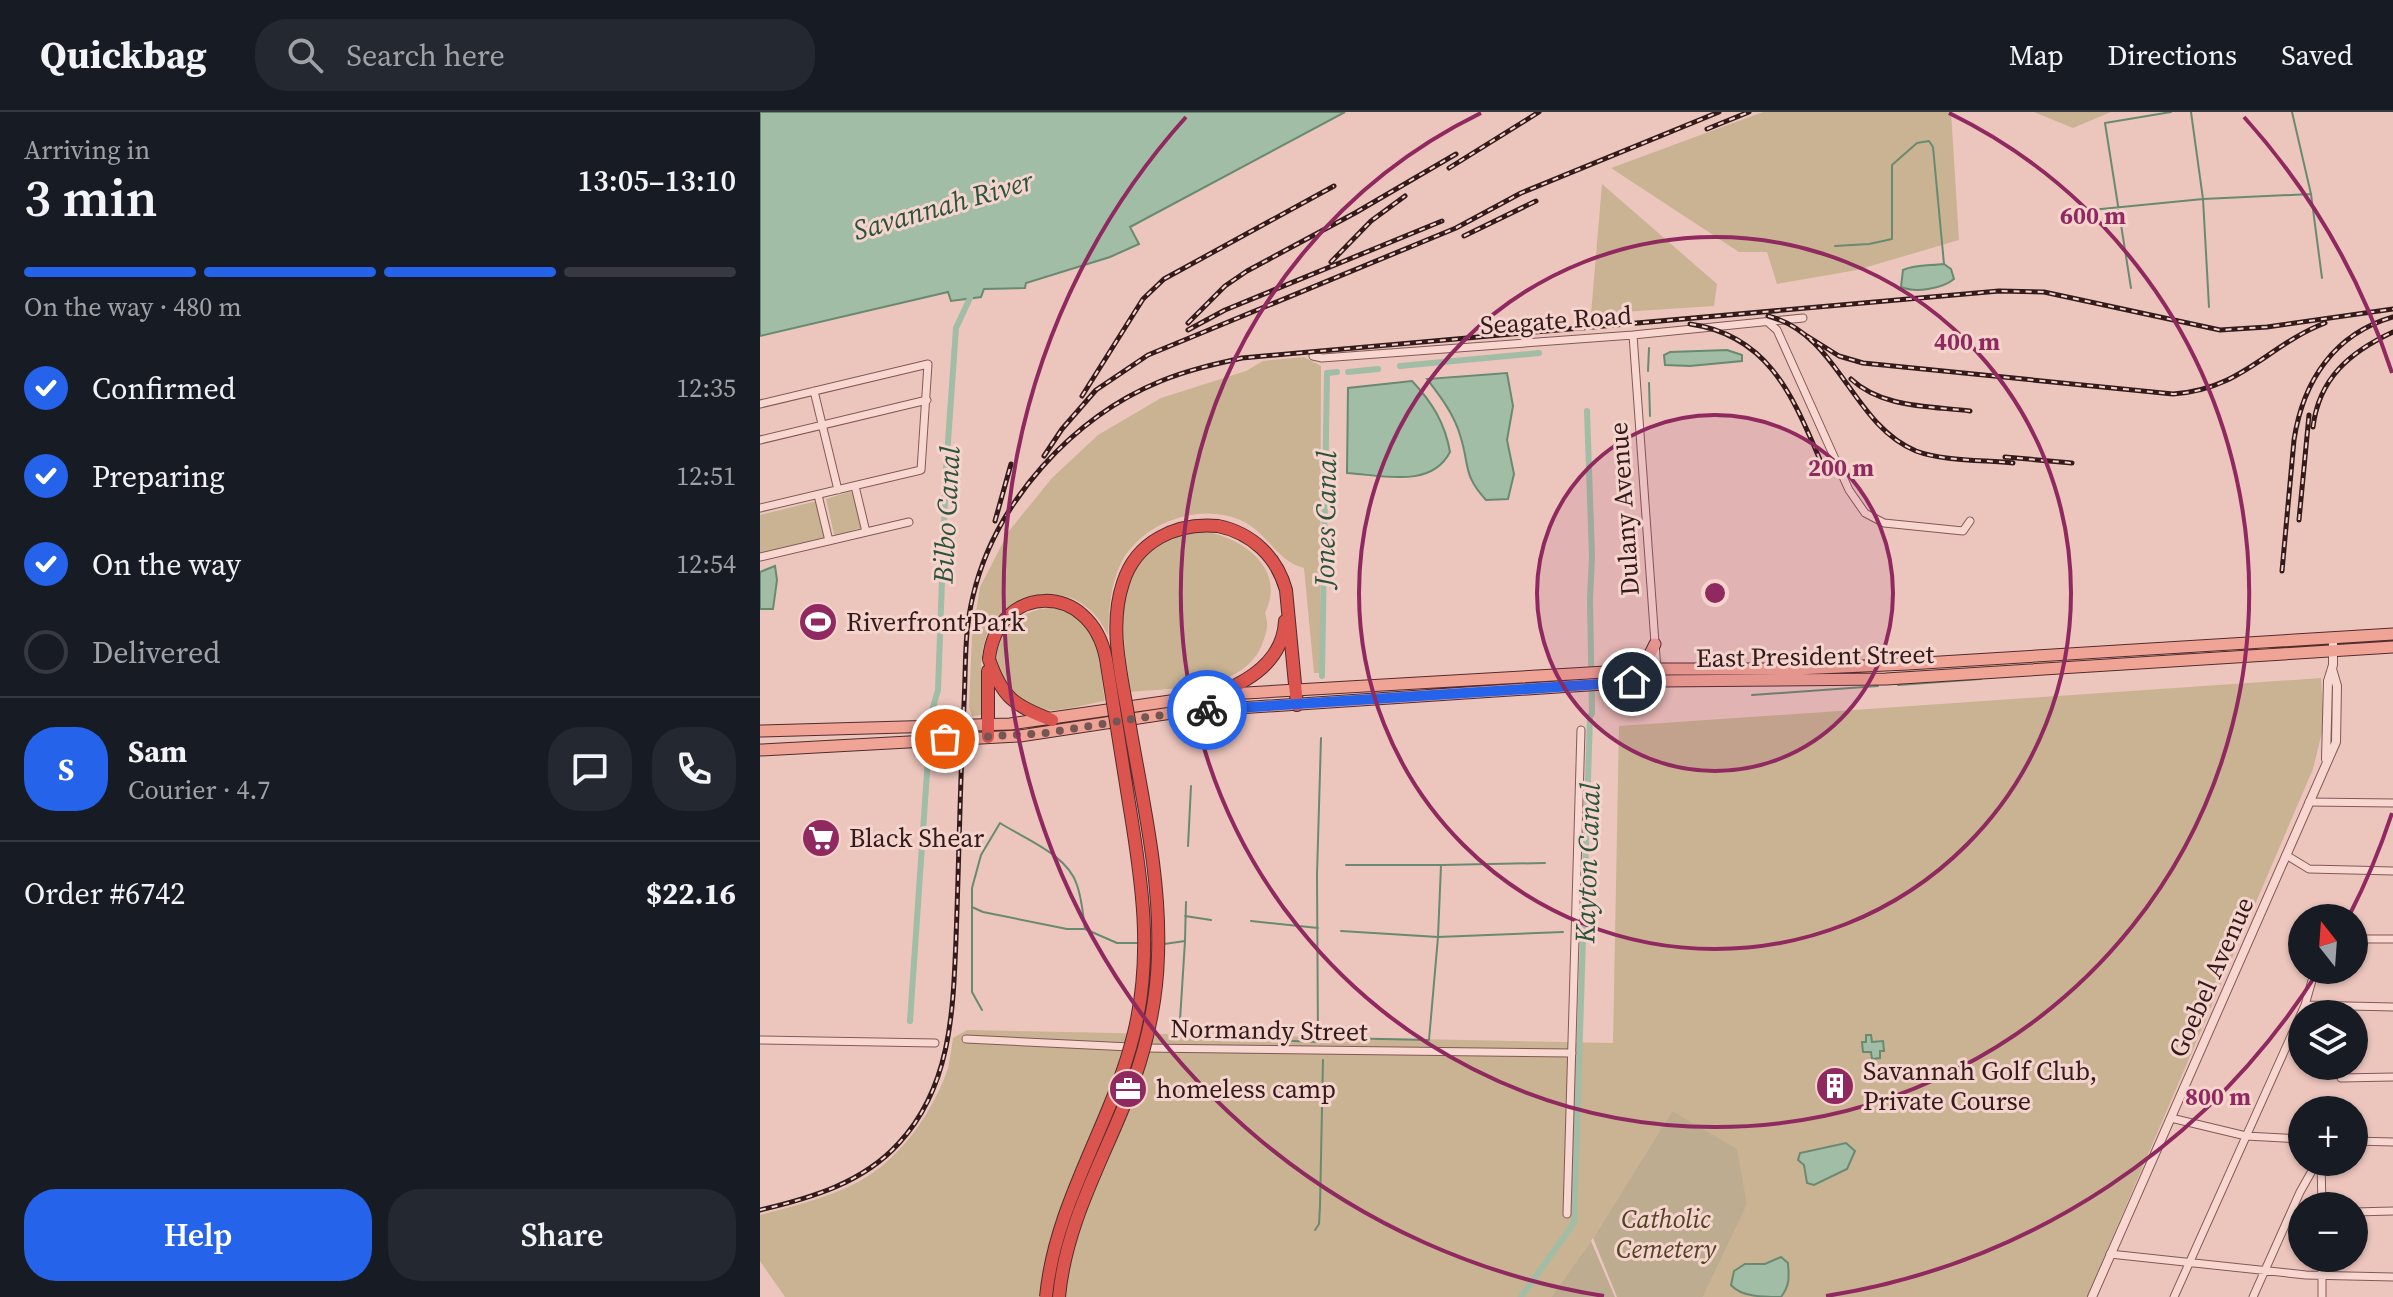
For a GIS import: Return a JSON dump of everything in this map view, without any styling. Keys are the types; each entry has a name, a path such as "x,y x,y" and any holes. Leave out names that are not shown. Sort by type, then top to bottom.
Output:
{"highway":[{"path":"1059,1297 1064,1261 1076,1219 1141,1058 1152,1016 1158,973 1156,887 1117,642 1119,597 1130,566 1152,541 1182,527 1218,526 1236,531 1262,548 1275,564 1286,590 1297,698"},
{"path":"1212,695 1243,683 1270,660 1284,628 1286,590"},
{"path":"988,731 989,659 995,635 1005,620 1018,609 1036,602 1068,605 1087,617 1098,630 1106,659 1144,910 1144,972 1134,1034 1115,1094 1064,1215 1051,1258 1046,1297"},
{"path":"989,659 1005,695 1019,706 1052,720"}],"main road":[{"name":"East President Street","path":"760,731 944,725 988,731 1046,733 1178,712 1297,698 2393,634"},
{"path":"1634,670 1647,660 1655,644"},
{"name":"East President Street","path":"1592,679 1634,670 1657,675 1747,682 1886,679 2393,647"},
{"path":"1747,682 1786,678 1797,669"},
{"name":"East President Street","path":"760,750 944,739 1142,704 1212,695 1297,698"}],"street":[{"name":"Seagate Road","path":"1313,356 1322,358 1633,335 1803,318"},
{"path":"1769,323 1777,330 1849,490 1865,513 1884,523 1963,531 1970,521"},
{"name":"Dulany Avenue","path":"1633,335 1657,675"},
{"path":"760,404 928,364 921,470 760,508"},
{"path":"814,391 838,490"},
{"path":"760,440 927,400"},
{"path":"855,486 866,532"},
{"path":"818,495 829,541"},
{"path":"760,557 909,522"},
{"name":"Goebel Avenue","path":"2092,1297 2336,742 2337,686 2332,669 2333,637"},
{"path":"1567,1214 1581,730"},
{"path":"2309,802 2393,803"},
{"path":"2286,855 2309,869 2393,871"},
{"path":"2368,939 2393,939"},
{"path":"2368,1006 2393,1007"},
{"name":"Normandy Street","path":"966,1039 1168,1049 1572,1053"},
{"path":"760,1040 935,1043"},
{"path":"2174,1297 2288,1043"},
{"path":"2368,1077 2393,1077"},
{"path":"2171,1118 2246,1136 2288,1138"},
{"path":"2368,1141 2393,1142"},
{"path":"2253,1297 2310,1176"},
{"path":"2368,1212 2393,1211"},
{"path":"2110,1254 2322,1276 2393,1277"},
{"path":"2322,1272 2322,1297"}],"shaded area":[{"path":"1763,112 1951,112 1959,240 1857,270 1777,284 1767,252 1739,252 1611,168"},
{"path":"2034,112 2111,112 2073,128"},
{"path":"1602,184 1717,284 1714,306 1591,314"},
{"path":"1304,357 1321,366 1320,673 1314,673 1304,568 1288,561 1248,524 1231,517 1195,514 1159,526 1131,548 1114,581 1108,635 1090,610 1062,595 1032,596 1005,610 987,635 982,654 984,715 972,716 969,707 972,637 980,587 1009,531 1052,478 1098,435 1161,398 1246,371 1263,361"},
{"path":"853,493 861,528 836,535 826,499"},
{"path":"817,501 824,538 760,553 760,515"},
{"path":"1202,531 1232,540 1257,557 1265,569 1270,582 1270,597 1265,613 1267,628 1263,642 1254,658 1241,670 1225,678 1188,687 1131,692 1124,613 1136,569 1150,551 1172,538"},
{"path":"1050,608 1066,612 1088,630 1098,656 1105,701 1062,709 1037,709 1021,700 1003,678 998,665 998,651 1009,627 1020,617"},
{"path":"2321,678 2324,724 2313,769 2087,1297 1703,1297 1747,1205 1672,1111 1591,1241 1551,1297 785,1297 760,1261 760,1215 835,1193 887,1162 922,1121 946,1074 953,1038 967,1030 1613,1043 1619,726"}],"green space":[{"name":"Catholic Cemetery","path":"1672,1111 1737,1149 1747,1205 1703,1297 1617,1297 1593,1238"},
{"path":"1591,1241 1615,1297 1551,1297"}],"water":[{"name":"Savannah River","path":"760,112 1345,112 1130,227 1139,244 1110,257 1026,283 1025,288 984,289 981,297 951,301 948,292 760,336"},
{"path":"1944,264 1951,269 1954,279 1949,282 1921,290 1901,287 1903,270"},
{"path":"1727,350 1742,355 1742,361 1665,365 1664,355 1670,352"},
{"path":"1507,373 1513,406 1507,440 1514,474 1508,499 1486,500 1470,476 1454,420 1427,379"},
{"path":"1412,381 1437,414 1445,432 1450,452 1442,464 1431,471 1404,477 1347,473 1348,388"},
{"path":"775,566 777,580 773,609 760,609 760,572"},
{"path":"1866,1035 1871,1035 1872,1042 1883,1041 1884,1051 1880,1051 1880,1058 1872,1059 1871,1052 1863,1052 1862,1042 1866,1042"},
{"path":"1846,1143 1855,1151 1847,1169 1814,1185 1807,1183 1804,1165 1798,1160 1800,1153"},
{"path":"1781,1257 1788,1263 1789,1277 1781,1297 1747,1294 1731,1285 1734,1271 1745,1264 1765,1264"}],"waterway":[{"path":"2131,288 2105,123 2171,112"},
{"path":"2191,112 2203,199 2209,307"},
{"path":"2292,112 2311,194 2322,278"},
{"path":"1835,246 1892,239 1892,165 1917,143 1929,141 1933,147 1944,264"},
{"path":"2091,210 2203,199 2311,194"},
{"name":"Bilbo Canal","path":"910,1021 931,714 938,690 946,470 956,328 970,298"},
{"path":"1648,371 1649,348"},
{"name":"Jones Canal","path":"1400,366 1539,353"},
{"name":"Jones Canal","path":"1348,372 1378,369"},
{"name":"Jones Canal","path":"1322,676 1327,373 1337,372"},
{"path":"1649,383 1650,416"},
{"name":"Kayton Canal","path":"1521,1297 1574,1223 1592,713 1592,556 1587,411"},
{"path":"1898,685 1981,679"},
{"path":"1752,695 1878,686"},
{"path":"1164,944 1185,941 1179,1036 1318,1042 1317,875 1321,738"},
{"path":"1188,846 1191,786"},
{"path":"972,907 983,912 1067,929 1085,929 1079,890 1065,865 1000,823 981,855 972,888 972,992 982,1010"},
{"path":"1442,865 1545,863"},
{"path":"1346,865 1441,865 1438,937 1563,932"},
{"path":"1185,940 1186,902"},
{"path":"1185,916 1211,920"},
{"path":"1251,921 1318,928"},
{"path":"1085,929 1117,943 1137,943"},
{"path":"1336,1038 1429,1040 1438,937 1341,931"},
{"path":"1315,1230 1319,1224 1320,1206 1323,1060"}],"railway":[{"path":"1449,168 1539,112"},
{"path":"1044,456 1062,429 1096,390 1148,355 1456,228 1521,193 1719,112"},
{"path":"1707,129 1749,112"},
{"path":"1188,323 1225,286 1247,271 1456,154"},
{"path":"1082,396 1143,299 1164,279 1334,186"},
{"path":"1331,262 1371,221 1405,196"},
{"path":"1464,236 1536,201"},
{"path":"1188,330 1225,310 1442,221"},
{"path":"760,1210 817,1194 869,1169 899,1143 929,1098 946,1047 953,994 966,650 973,596 999,528 1019,496 1069,440 1129,397 1181,374 1242,358 1999,291 2044,292 2220,330 2267,327 2393,309"},
{"path":"1768,316 1792,326 1812,341 1875,421 1894,438 1926,454 2013,463"},
{"path":"2282,571 2294,440 2305,398 2325,363 2338,348 2354,335 2393,317"},
{"path":"1807,336 1839,356 1863,363 2173,394 2197,391 2236,376 2305,332 2325,323"},
{"path":"1690,324 1718,331 1742,342 1761,358 1791,397 1824,469"},
{"path":"2313,427 2322,394 2339,369 2363,348 2393,332"},
{"path":"1851,379 1877,396 1892,401 1970,411"},
{"path":"2299,520 2309,415"},
{"path":"2005,457 2072,463"},
{"path":"995,521 1011,464"}],"way so far":[{"path":"945,739 1020,736 1207,710"}],"place":[{"name":"Riverfront Park","path":"818,622"},
{"name":"Black Shear","path":"821,838"},
{"name":"Savannah Golf Club, Private Course","path":"1835,1086"},
{"name":"homeless camp","path":"1128,1089"}],"route":[{"path":"1207,710 1632,682"}]}
